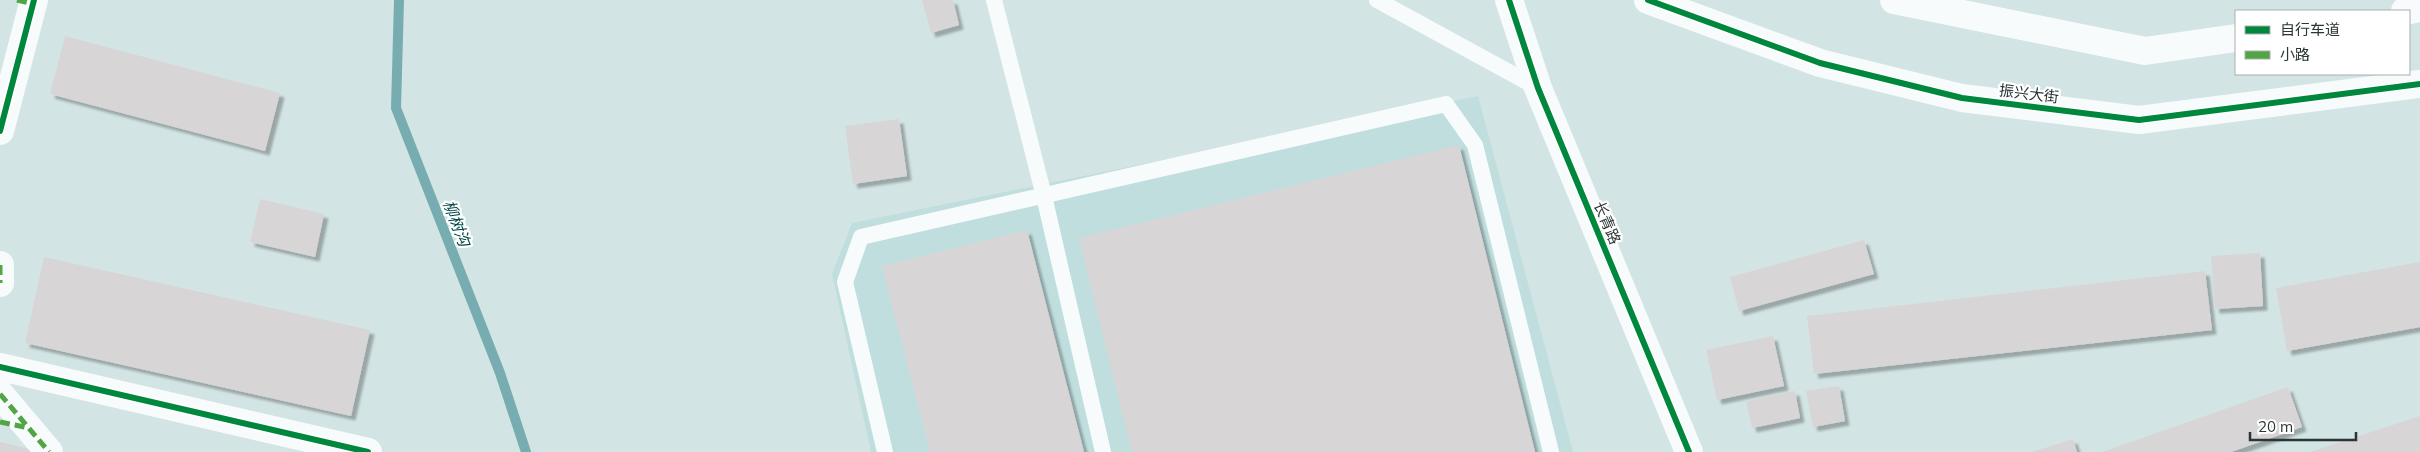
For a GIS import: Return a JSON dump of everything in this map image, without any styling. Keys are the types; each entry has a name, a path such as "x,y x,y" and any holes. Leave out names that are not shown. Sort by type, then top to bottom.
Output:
{"street":[{"name":"长青路","path":"1509,0 1538,88 1690,452"},
{"name":"振兴大街","path":"1648,0 1830,66 1962,98 2139,120 2420,84"},
{"path":"1894,0 2145,51 2235,38"},
{"path":"0,131 28,1"},
{"path":"0,265 0,283"},
{"path":"0,367 368,452"},
{"path":"0,394 50,452"},
{"path":"0,422 29,428"}],"lane":[{"path":"994,0 1044,196 1103,452"},
{"path":"1377,0 1538,88"},
{"path":"885,452 845,282 861,237 1446,104 1475,145 1551,452"}],"shaded area":[{"path":"1478,96 1573,452 871,452 832,274 852,223"}],"building":[{"path":"922,0 953,0 959,25 931,33"},
{"path":"65,36 280,93 265,151 50,94"},
{"path":"899,119 907,176 853,184 845,126"},
{"path":"1459,145 1535,452 1132,452 1079,238"},
{"path":"260,199 324,214 315,257 250,242"},
{"path":"1027,230 1084,452 930,452 882,266"},
{"path":"1864,240 1874,274 1739,311 1730,277"},
{"path":"2260,253 2263,306 2215,309 2211,256"},
{"path":"44,257 370,330 351,416 25,343"},
{"path":"2420,262 2420,327 2287,351 2276,288"},
{"path":"2205,271 2212,330 1814,374 1807,316"},
{"path":"1773,336 1784,386 1717,400 1706,350"},
{"path":"1839,386 1845,421 1813,427 1806,391"},
{"path":"2288,387 2302,427 2231,452 2102,452"},
{"path":"1795,391 1800,418 1752,428 1746,401"},
{"path":"2420,416 2420,452 2310,452"},
{"path":"2073,439 2077,452 2032,452"},
{"path":"0,442 38,451 0,452"}],"waterway":[{"name":"柳树沟","path":"399,0 396,108 500,373 526,452"}],"marked path":[{"path":"17,0 33,4"},
{"path":"0,265 0,283"},
{"path":"0,394 49,452"},
{"path":"0,422 29,428"}],"cycle path":[{"path":"0,131 34,0"},
{"path":"1509,0 1538,88 1689,452"},
{"path":"1648,0 1820,63 1962,98 2139,120 2420,84"},
{"path":"0,367 368,452"}]}
